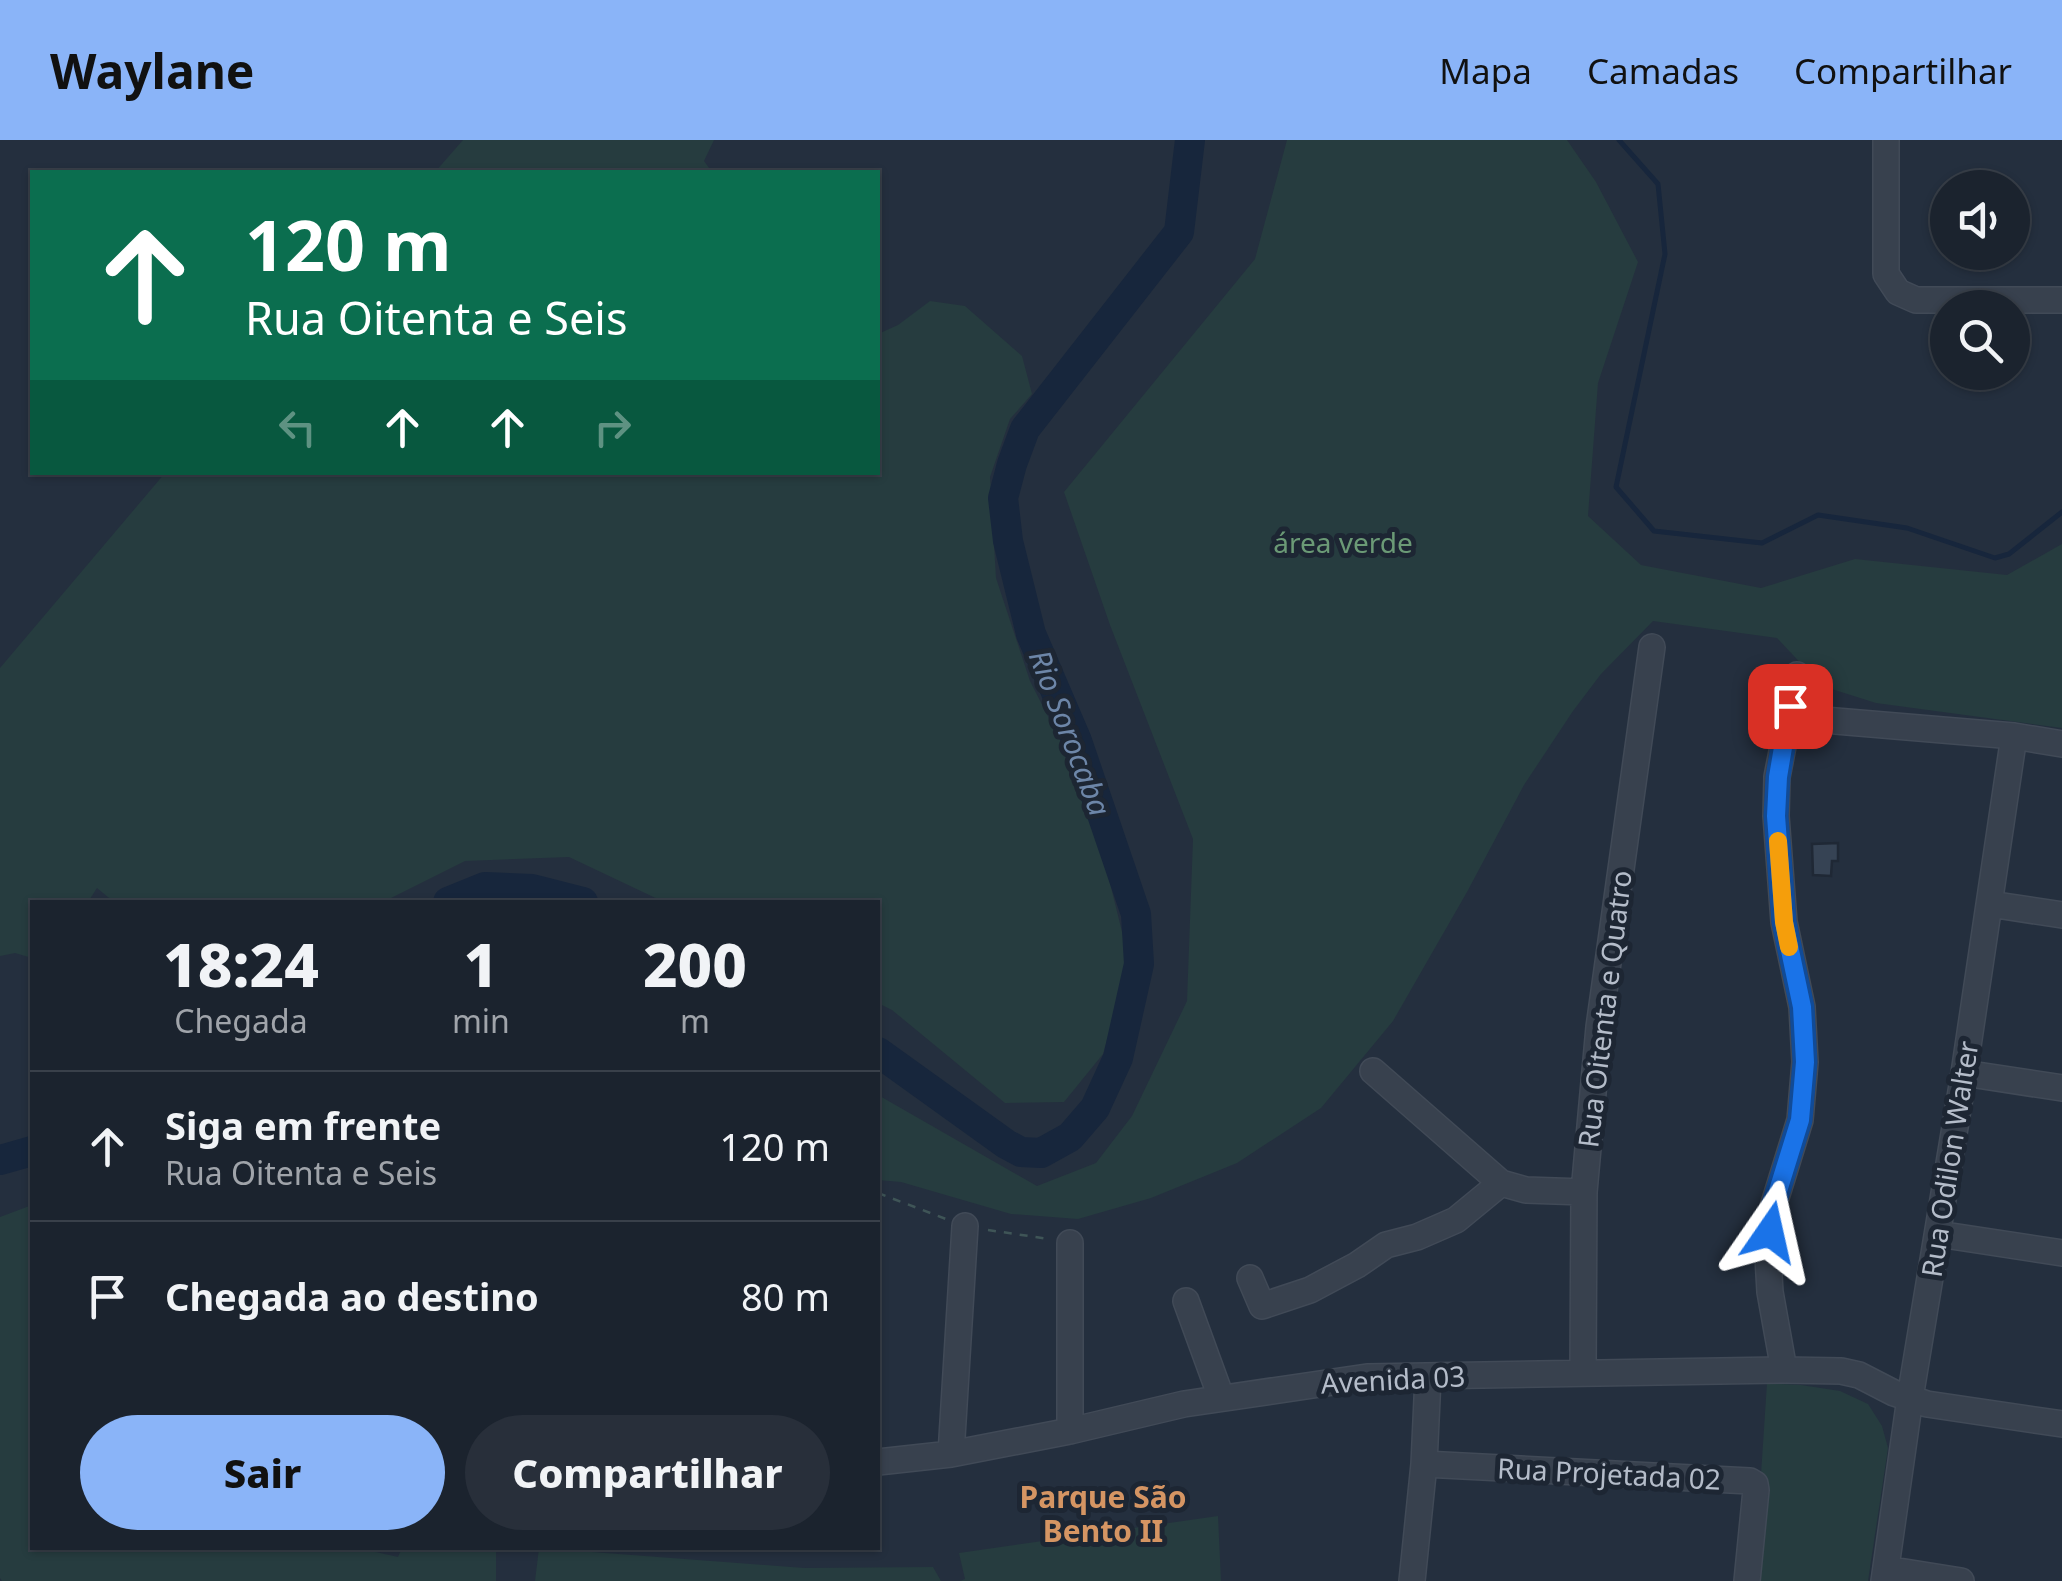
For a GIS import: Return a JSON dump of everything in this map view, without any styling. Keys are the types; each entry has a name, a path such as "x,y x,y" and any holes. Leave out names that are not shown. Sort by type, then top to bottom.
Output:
{"street":[{"path":"1886,140 1886,274 1898,292 1916,300 2062,300"},
{"name":"Rua Oitenta e Quatro","path":"1584,1373 1584,1192 1599,1027 1652,648"},
{"path":"1784,1370 1768,1257 1773,1207 1800,1120 1805,1062 1802,1007 1784,922 1776,816 1778,777 1797,675"},
{"path":"1788,717 2014,736 2062,744"},
{"name":"Rua Odilon Walter","path":"1885,1575 2014,736"},
{"path":"1990,904 2062,915"},
{"path":"1374,1072 1501,1183 1526,1190 1584,1192"},
{"path":"1964,1073 2062,1088"},
{"path":"1250,1278 1262,1306 1290,1297 1356,1265 1386,1245 1456,1220 1501,1183"},
{"path":"952,1454 965,1226"},
{"path":"1938,1234 2062,1253"},
{"path":"1070,1243 1070,1431"},
{"path":"1186,1301 1221,1398"},
{"path":"1877,1384 1897,1378 1918,1354"},
{"name":"Avenida 03","path":"880,1462 952,1454 1184,1404 1366,1377 1840,1371 1859,1374 1926,1404 2062,1424"},
{"path":"1412,1581 1428,1377"},
{"name":"Rua Projetada 02","path":"1424,1464 1750,1481 1756,1490 1747,1581"},
{"path":"1885,1575 1961,1581"}],"green space":[{"path":"463,140 714,140 704,161 711,170 437,170"},
{"name":"área verde","path":"1287,140 1567,140 1596,182 1638,262 1598,383 1588,516 1641,565 1761,588 1855,559 2007,575 2062,544 2062,728 1876,703 1822,686 1777,638 1653,621 1601,674 1573,711 1524,785 1393,1021 1321,1108 1237,1163 1151,1198 1078,1219 1011,1214 901,1182 880,1180 880,1096 1037,1186 1096,1163 1132,1116 1187,1001 1193,839 1110,625 1064,492 1255,259"},
{"path":"930,301 965,306 1022,356 1032,394 1010,419 990,477 996,578 1030,681 1064,748 1100,843 1129,960 1103,1054 1064,1102 1005,1103 880,1004 880,900 660,900 569,857 465,861 387,900 112,900 97,888 89,900 30,900 30,957 15,953 0,956 0,668 163,475 880,475 880,333"},
{"path":"30,1206 30,1550 367,1550 398,1557 401,1550 496,1550 496,1581 2,1581 0,1217"},
{"path":"1767,1383 1840,1391 1868,1404 1882,1426 1888,1448 1868,1581 1754,1581"},
{"path":"1218,1516 1221,1581 960,1581 965,1579 959,1553"},
{"path":"539,1550 566,1550 804,1568 933,1567 941,1581 535,1581"}],"building":[{"path":"1838,843 1838,861 1832,861 1831,876 1813,875 1812,844"}],"waterway":[{"name":"Rio Sorocaba","path":"880,1053 1006,1144 1021,1152 1041,1153 1070,1137 1095,1108 1118,1058 1139,964 1136,914 1077,741 1031,634 1008,541 1003,498 1025,429 1179,232 1190,140"},
{"path":"1619,140 1658,184 1665,254 1616,487 1654,531 1762,543 1818,515 1907,528 1995,558 2009,554 2062,512"},
{"name":"Rio Sorocaba","path":"453,900 485,887 532,889 575,900"},
{"name":"Rio Sorocaba","path":"0,1160 30,1152"}],"slow traffic":[{"path":"1778,841 1789,947"}],"district":[{"name":"Parque São Bento II","path":"1103,1515"}],"route":[{"path":"1770,1232 1773,1207 1800,1120 1805,1062 1802,1007 1784,922 1776,816 1790,706"}]}
